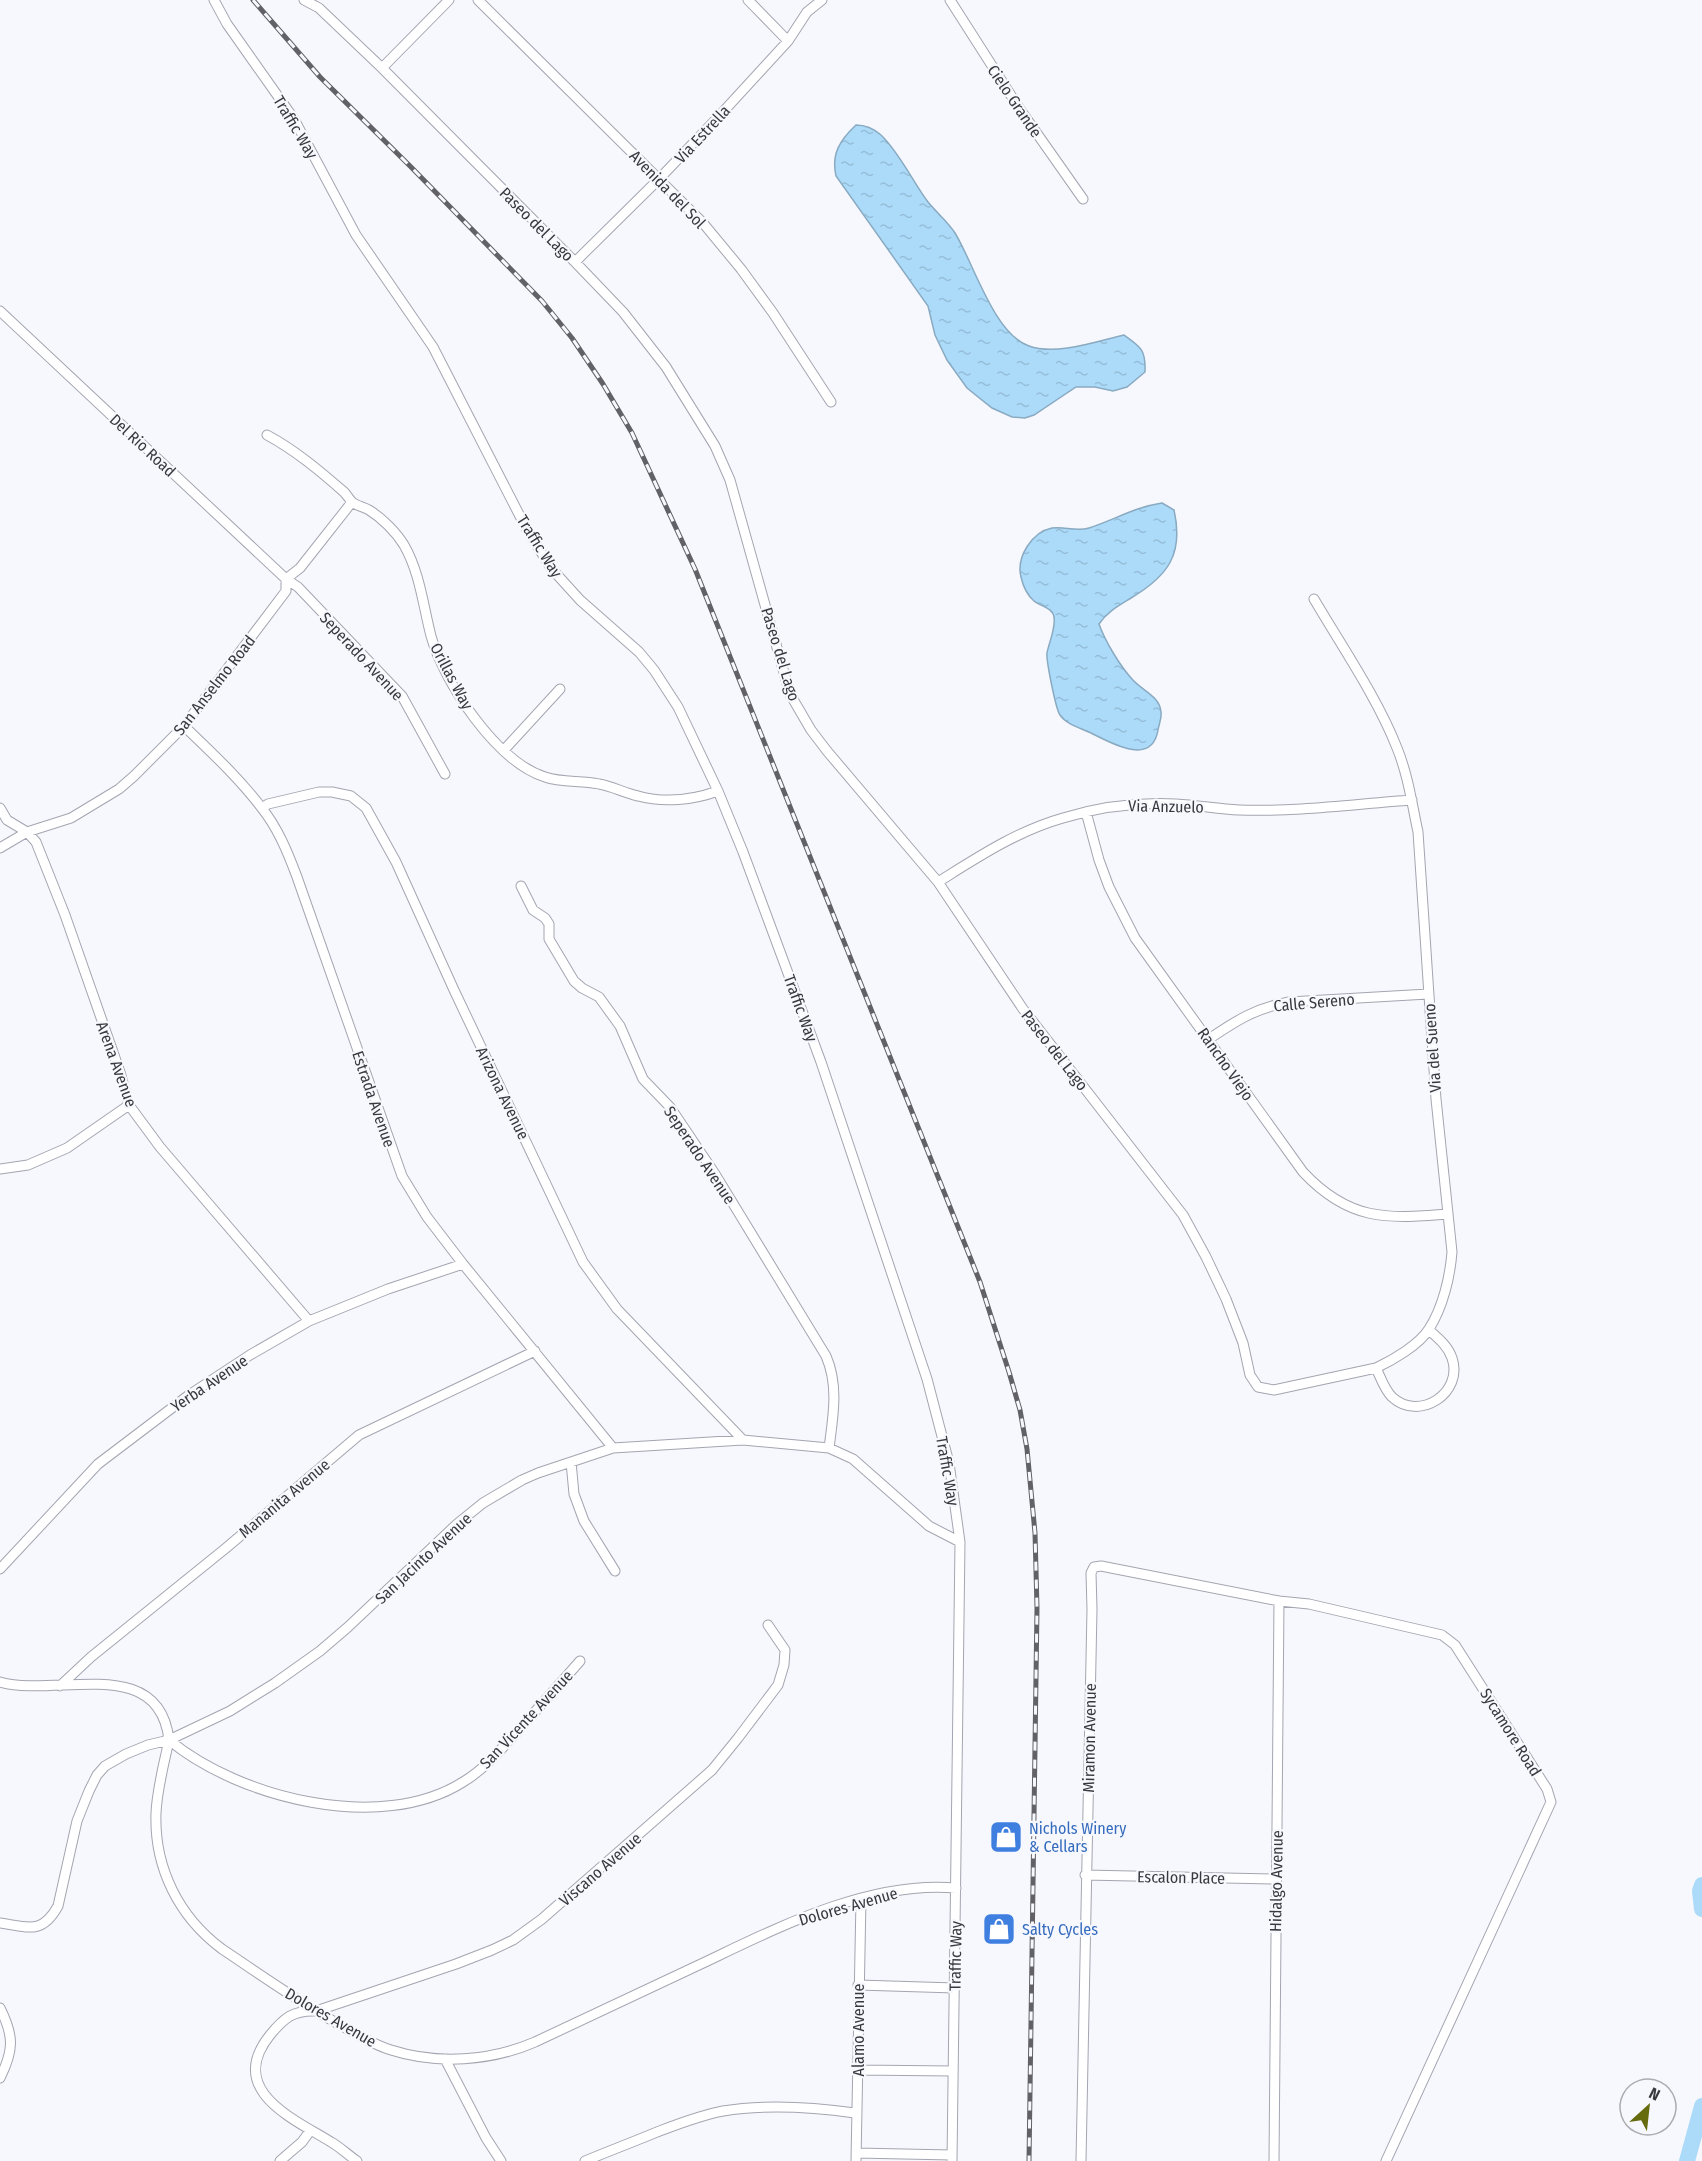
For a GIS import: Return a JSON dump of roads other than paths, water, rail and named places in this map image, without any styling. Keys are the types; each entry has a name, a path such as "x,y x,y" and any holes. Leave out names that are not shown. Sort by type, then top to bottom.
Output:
{"street":[{"name":"Traffic Way","path":"214,0 227,24 294,119 356,235 433,347 525,526 551,568 580,600 626,640 654,670 678,707 718,791 818,1053 927,1379 949,1463 960,1542 952,2158"},
{"name":"Paseo del Lago","path":"304,0 317,4 575,261 622,312 666,367 715,446 730,480 790,694 811,730 938,882 1023,1010 1183,1215 1226,1299 1243,1343 1250,1375 1258,1387"},
{"path":"382,68 449,0"},
{"name":"Avenida del Sol","path":"478,0 703,223 773,313 831,402"},
{"path":"748,0 788,41"},
{"name":"Via Estrella","path":"575,261 660,178 788,41 807,12 822,0"},
{"name":"Cielo Grande","path":"950,0 1019,108 1083,199"},
{"name":"Del Rio Road","path":"0,311 286,579"},
{"name":"Orillas Way","path":"267,435 284,444 310,464 347,495 352,502 369,510 390,528 404,546 416,570 438,657 462,701 488,735 521,766 545,777 561,781 596,783 640,797 665,800 699,798 718,791"},
{"path":"286,579 300,568 352,502"},
{"name":"San Anselmo Road","path":"0,848 27,832 71,818 119,789 184,726 286,591 286,579"},
{"name":"Seperado Avenue","path":"286,579 298,587 402,696 445,774"},
{"name":"Via del Sueno","path":"1258,1387 1274,1390 1376,1368 1408,1348 1429,1330 1444,1295 1452,1241 1441,1151 1418,832 1412,800 1397,747 1386,723 1314,600"},
{"path":"504,750 560,689"},
{"name":"Estrada Avenue","path":"184,726 219,760 262,808 280,837 297,877 402,1176 427,1217 463,1264 613,1448"},
{"name":"Arizona Avenue","path":"262,808 268,804 310,794 332,792 351,796 366,808 396,862 583,1262 617,1309 743,1440"},
{"name":"Via Anzuelo","path":"938,882 1010,839 1036,827 1086,812 1148,804 1267,810 1412,800"},
{"name":"Arena Avenue","path":"0,808 7,820 27,832 36,842 65,915 120,1072 129,1106 160,1147 309,1321"},
{"name":"Rancho Viejo","path":"1086,812 1099,860 1121,913 1136,938 1296,1163 1311,1180 1329,1195 1363,1212 1401,1218 1448,1214"},
{"name":"Seperado Avenue","path":"521,886 533,910 545,918 549,924 549,939 574,981 599,997 620,1026 643,1079 670,1107 702,1155 826,1356 831,1366 835,1391 829,1448"},
{"name":"Calle Sereno","path":"1209,1039 1244,1016 1270,1005 1428,994"},
{"path":"0,1169 28,1165 67,1148 129,1106"},
{"name":"Yerba Avenue","path":"0,1569 98,1464 189,1395 250,1355 309,1321 388,1289 463,1264"},
{"path":"1376,1368 1386,1390 1401,1403 1419,1406 1438,1400 1450,1386 1454,1367 1448,1349 1429,1330"},
{"name":"Mananita Avenue","path":"60,1686 91,1657 226,1548 359,1435 535,1351"},
{"name":"San Jacinto Avenue","path":"0,1923 37,1928 51,1918 58,1906 77,1821 97,1775 105,1766 126,1754 168,1740 230,1711 275,1683 320,1651 378,1600 457,1524 483,1503 522,1480 613,1448 743,1440 829,1448 854,1459 929,1526 960,1542"},
{"path":"571,1462 574,1494 584,1521 615,1571"},
{"name":"Sycamore Road","path":"1094,1567 1101,1566 1279,1601 1309,1604 1442,1635 1455,1645 1547,1789 1551,1802 1386,2161"},
{"name":"Miramon Avenue","path":"1081,2161 1090,1573 1094,1567"},
{"name":"Hidalgo Avenue","path":"1274,2161 1279,1601"},
{"name":"Viscano Avenue","path":"357,2161 333,2143 278,2110 269,2101 256,2081 256,2061 269,2036 284,2019 300,2010 316,2011 456,1964 513,1940 542,1919 712,1770 778,1685 784,1665 785,1650 768,1625"},
{"name":"San Vicente Avenue","path":"168,1740 187,1755 214,1770 272,1792 333,1804 387,1806 414,1802 453,1788 483,1767 580,1661"},
{"name":"Dolores Avenue","path":"0,1682 21,1687 110,1684 137,1690 146,1696 157,1708 167,1730 168,1740 156,1811 156,1839 170,1886 179,1903 205,1936 316,2011 375,2045 393,2051 457,2059 497,2055 522,2048 801,1917 861,1899 908,1889 937,1886 956,1888"},
{"name":"Escalon Place","path":"1085,1875 1276,1879"},
{"name":"Alamo Avenue","path":"856,2157 855,2113 861,1899"},
{"path":"858,1985 955,1988"},
{"path":"0,2008 11,2033 11,2043 9,2060 0,2078"},
{"path":"445,2059 486,2138 501,2161"},
{"path":"858,2070 953,2071"},
{"path":"585,2161 721,2111 750,2108 794,2108 855,2113"},
{"path":"280,2161 302,2142 310,2130"},
{"path":"856,2157 952,2158"}],"water":[{"path":"856,125 875,130 894,150 928,202 955,233 995,313 1005,328 1017,339 1029,346 1052,349 1077,346 1124,335 1141,350 1145,359 1145,372 1127,387 1113,391 1095,387 1076,387 1034,415 1025,418 1012,417 992,408 967,388 947,360 935,335 928,306 836,176 835,161 838,148 845,136"},
{"path":"1162,503 1174,510 1177,526 1175,551 1170,562 1155,581 1113,610 1099,624 1123,667 1136,683 1154,697 1160,706 1161,719 1154,741 1148,747 1139,750 1130,749 1074,726 1060,715 1047,657 1054,617 1051,611 1034,601 1027,593 1021,577 1021,561 1027,546 1045,530 1089,528"}],"waterway":[{"path":"1702,1885 1700,1891 1702,1909"},
{"path":"1687,2161 1702,2106"}],"railway":[{"path":"253,0 320,77 542,301 572,338 632,433 695,569 980,1282 1020,1410 1027,1449 1035,1533 1037,1608 1029,2161"}],"place":[{"name":"Nichols Winery & Cellars","path":"1006,1837"},
{"name":"Salty Cycles","path":"999,1929"}]}
